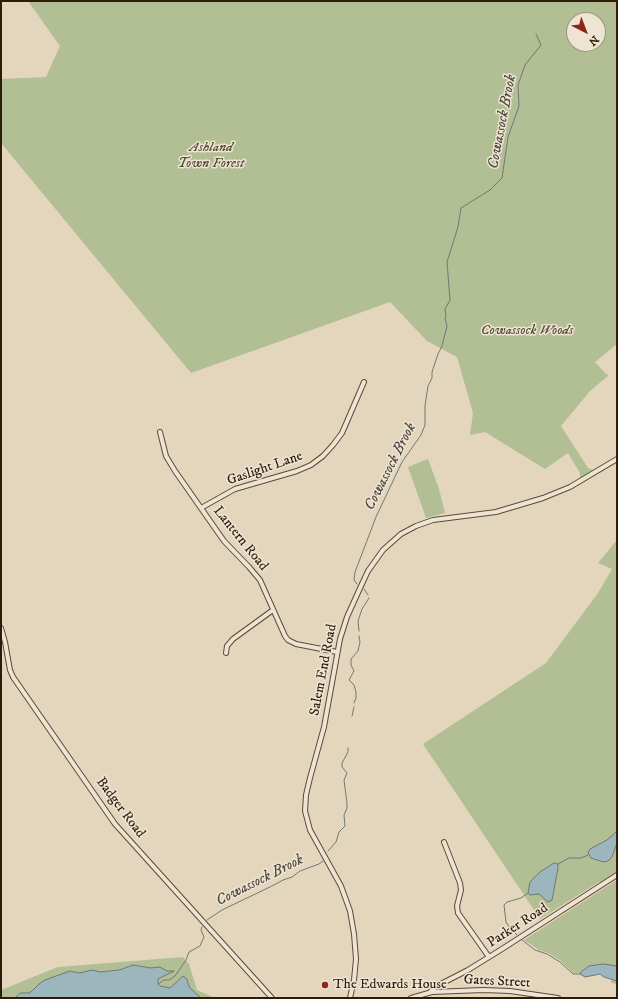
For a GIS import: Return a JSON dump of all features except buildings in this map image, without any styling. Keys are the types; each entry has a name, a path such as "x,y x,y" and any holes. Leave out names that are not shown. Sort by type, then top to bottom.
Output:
{"street":[{"name":"Gaslight Lane","path":"201,508 235,489 297,471 311,465 333,445 342,433 364,382"},
{"name":"Lantern Road","path":"160,432 170,463 224,541 256,574 263,586 282,632 288,640 296,644 337,652"},
{"name":"Salem End Road","path":"350,998 354,980 356,959 355,938 350,911 341,886 307,824 305,811 306,795 324,727 337,652 347,617 368,571 383,550 401,534 416,526 433,520 496,512 543,498 570,487 617,459"},
{"path":"226,653 227,646 233,639 273,610"},
{"name":"Badger Road","path":"1,628 10,670 13,676 114,824 272,998"},
{"path":"444,842 460,883 461,890 457,906 458,912 489,957"},
{"name":"Parker Road","path":"430,992 435,987 489,957 617,875"},
{"name":"Gates Street","path":"411,998 430,992 501,990 558,998"}],"green space":[{"path":"28,1 617,1 617,344 595,362 606,374 609,375 590,391 561,426 588,468 593,470 580,478 580,473 568,453 545,469 485,432 470,435 473,413 457,357 427,341 390,302 191,373 1,143 1,79 46,77 60,46"},
{"path":"428,459 439,489 445,513 426,518 408,467"},
{"path":"617,540 617,872 540,919 423,744 546,663 598,593 612,569 598,563"},
{"path":"617,880 617,984 611,983 612,976 589,973 573,973 561,961 548,953 539,950 524,940"},
{"path":"183,957 189,964 197,990 215,998 1,998 1,990 58,967"}],"water":[{"path":"617,831 617,843 612,857 608,861 603,862 591,858 588,853 590,849 607,840"},
{"path":"554,863 558,864 558,868 552,900 548,902 539,894 530,895 528,893 530,882 540,872"},
{"path":"603,964 617,966 617,981 604,977 600,974 585,977 580,974 589,966"},
{"path":"133,965 151,968 160,967 167,971 174,971 158,979 158,984 160,986 170,988 183,976 187,979 190,988 201,998 15,998 20,993 29,993 45,980 70,971 79,973 92,970 100,972 119,970"}],"waterway":[{"name":"Cowassock Brook","path":"357,584 354,580 355,572 376,517 402,462 421,435 425,425 425,406 428,386 432,378 432,372 442,346 447,326 445,309 450,300 447,262 458,227 461,208 490,190 502,178 508,137 519,106 518,85 525,65 541,45 536,34"},
{"name":"Cowassock Brook","path":"364,589 368,595"},
{"name":"Cowassock Brook","path":"359,631 358,621 362,609 369,598"},
{"name":"Cowassock Brook","path":"354,703 356,692 354,685 349,680 354,671 351,665 351,659 358,651 360,642 359,636"},
{"name":"Cowassock Brook","path":"352,716 354,707"},
{"name":"Cowassock Brook","path":"328,851 336,842 339,832 345,826 344,815 347,808 347,803 344,780 347,773 342,767 342,763 348,752 348,748"},
{"path":"558,864 569,858 581,858 588,855"},
{"name":"Cowassock Brook","path":"207,920 222,910 323,861"},
{"path":"517,935 506,922 504,905 507,902 521,898 528,893"},
{"name":"Cowassock Brook","path":"158,984 175,976 186,960 189,952 200,946 204,937 201,930 202,927"},
{"path":"522,940 535,950 547,954 560,962 573,974 581,974"}],"place":[{"name":"The Edwards House","path":"325,985"}],"park label":[{"name":"Ashland Town Forest","path":"211,156"},
{"name":"Cowassock Woods","path":"527,331"}]}
